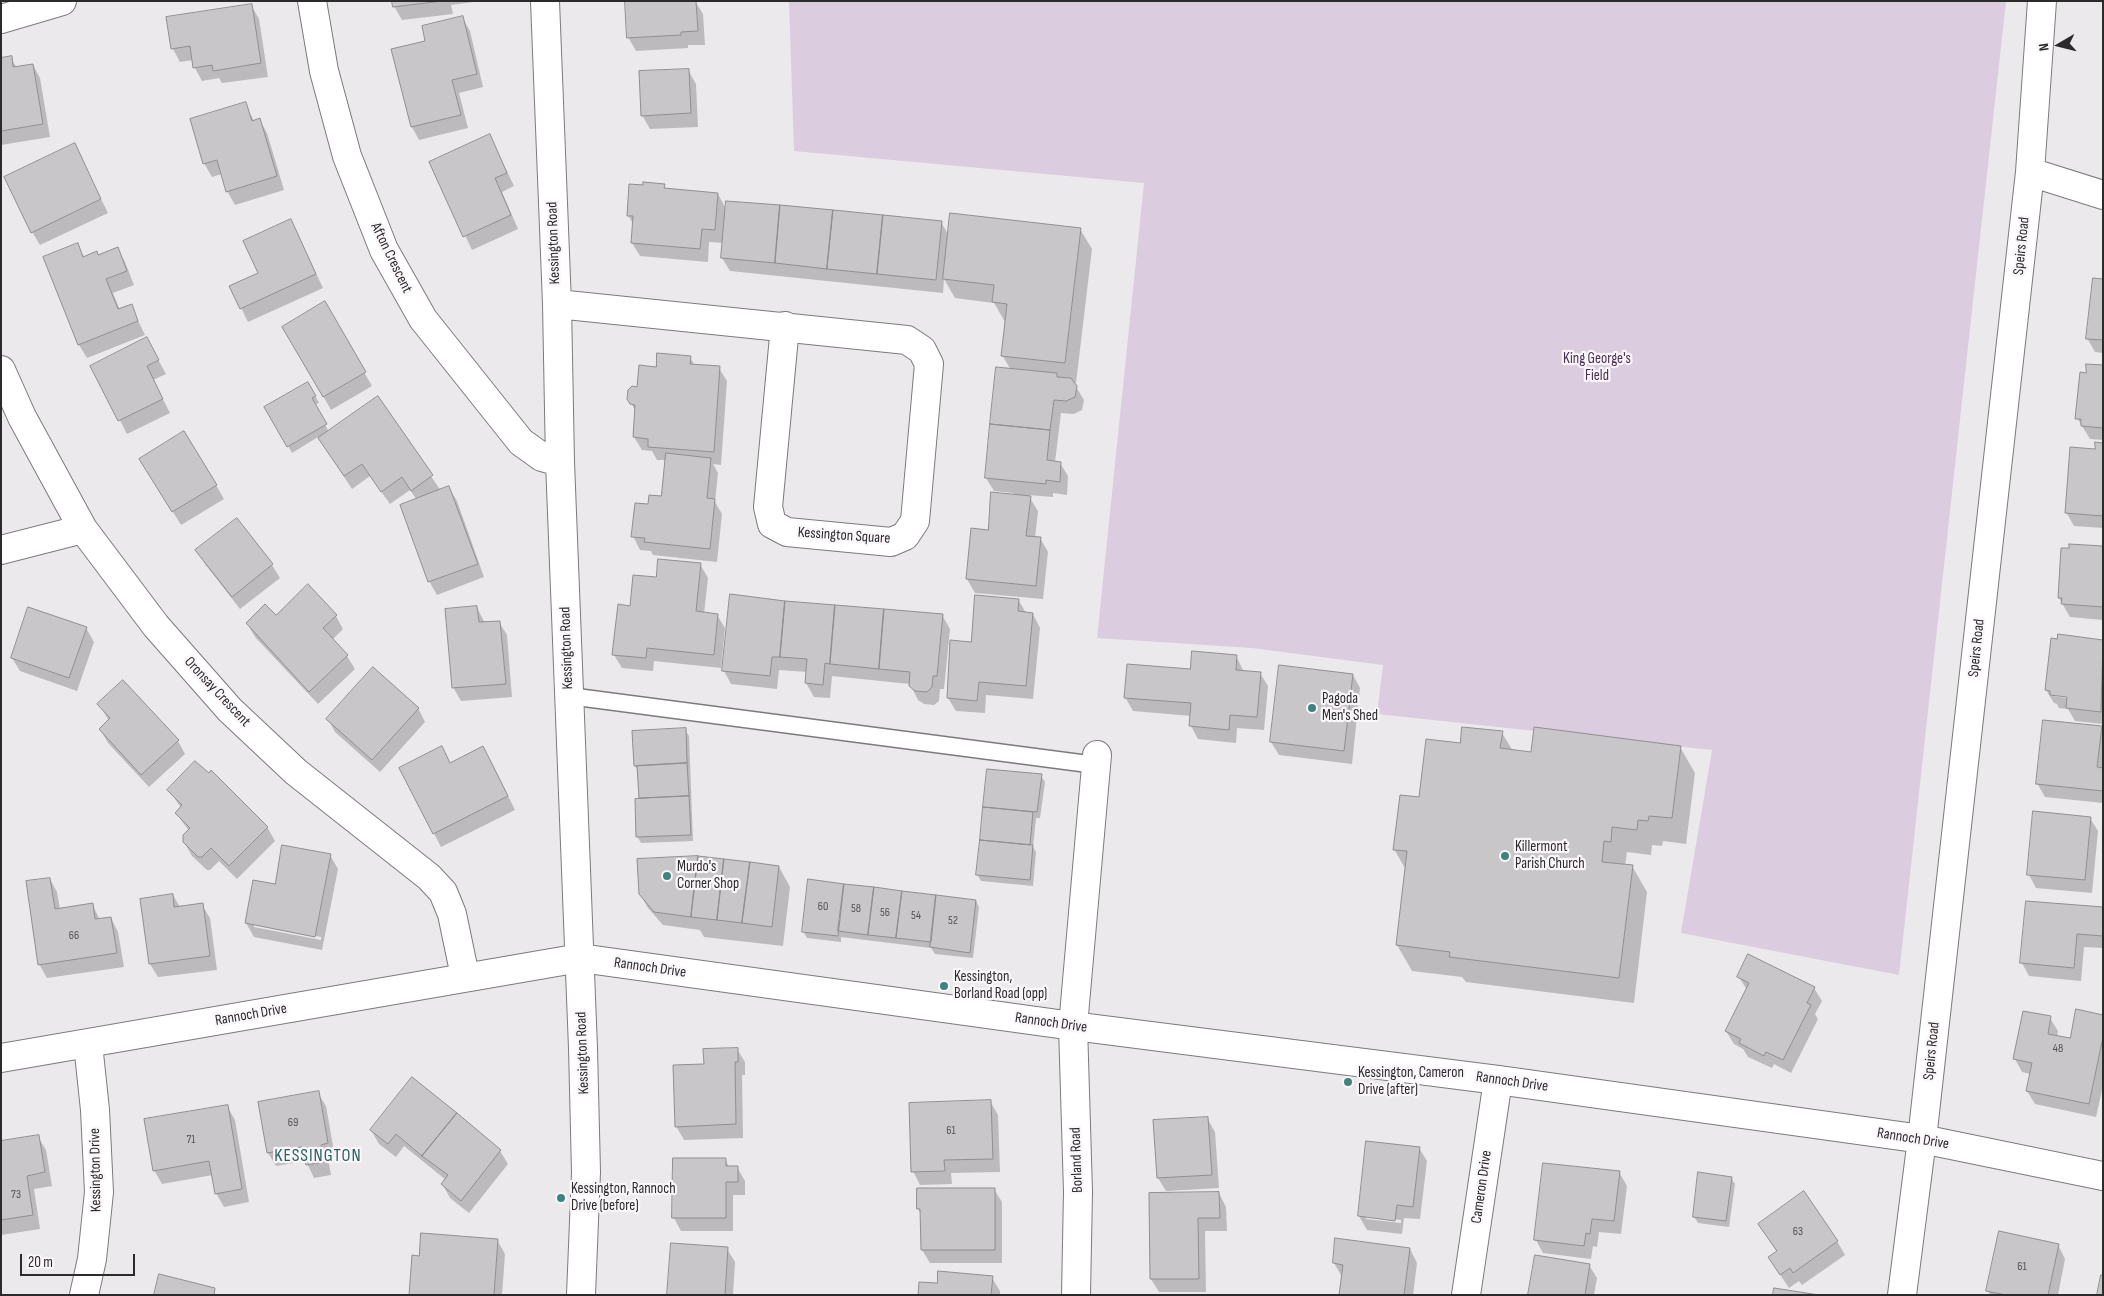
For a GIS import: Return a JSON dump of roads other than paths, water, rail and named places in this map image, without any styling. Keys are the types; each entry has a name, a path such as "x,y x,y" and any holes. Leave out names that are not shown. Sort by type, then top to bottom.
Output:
{"street":[{"path":"1,19 62,1"},
{"name":"Afton Crescent","path":"312,1 324,70 347,156 384,250 423,319 521,442 542,457 560,462"},
{"name":"Kessington Road","path":"545,1 586,1172 581,1295"},
{"name":"Speirs Road","path":"1902,1295 1922,1139 2030,172 2042,1"},
{"path":"2030,172 2103,195"},
{"name":"Kessington Square","path":"557,304 786,326 907,340 922,350 929,364 915,521 905,536 891,542 787,532 772,524 768,507 786,326"},
{"name":"Oronsay Crescent","path":"1,370 22,417 83,529 156,626 230,710 296,772 429,877 443,892 452,914 465,976"},
{"path":"1,550 83,529"},
{"name":"Borland Road","path":"1076,1295 1078,1192 1073,1026 1097,760"},
{"name":"Rannoch Drive","path":"1,1058 465,976 580,958 1073,1026 1498,1080 1922,1139 2103,1176"},
{"name":"Kessington Drive","path":"84,1295 92,1259 99,1192 95,1110 88,1044"},
{"name":"Cameron Drive","path":"1466,1295 1498,1080"}],"lane":[{"path":"569,696 1097,760"}],"place":[{"name":"Pagoda Men's Shed","path":"1312,708"},
{"name":"Killermont Parish Church","path":"1505,856"},
{"name":"Murdo's Corner Shop","path":"667,876"},
{"name":"Kessington, Borland Road (opp)","path":"944,986"},
{"name":"Kessington, Cameron Drive (after)","path":"1348,1082"},
{"name":"Kessington, Rannoch Drive (before)","path":"561,1198"}],"district":[{"name":"KESSINGTON","path":"318,1156"}],"park label":[{"name":"King George's Field","path":"1597,368"}]}
